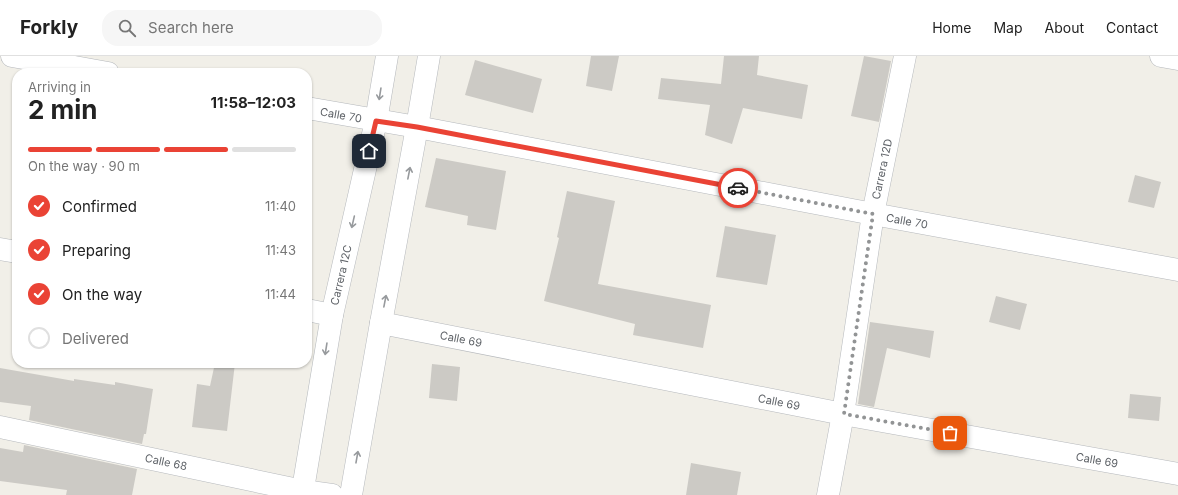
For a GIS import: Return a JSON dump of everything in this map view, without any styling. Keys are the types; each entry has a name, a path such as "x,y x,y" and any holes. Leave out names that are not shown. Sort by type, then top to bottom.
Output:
{"street":[{"path":"12,56 80,68"},
{"name":"Carrera 12C","path":"303,493 332,315 376,121 387,56"},
{"path":"350,495 429,56"},
{"name":"Carrera 12D","path":"828,495 844,414 873,214 905,56"},
{"path":"1161,56 1178,59"},
{"name":"Calle 70","path":"312,109 417,127 873,214 1178,270"},
{"path":"0,249 12,251"},
{"path":"312,311 332,315"},
{"name":"Calle 69","path":"381,322 844,414 1178,474"},
{"name":"Calle 68","path":"0,427 303,493 332,495"}],"building":[{"path":"591,56 619,56 612,91 586,86"},
{"path":"724,56 759,56 757,75 808,85 802,119 743,108 732,144 705,135 710,105 658,99 661,78 721,84"},
{"path":"864,56 891,61 879,122 851,116"},
{"path":"475,60 542,79 533,113 465,95"},
{"path":"436,158 506,171 496,230 467,225 468,216 425,207"},
{"path":"1135,175 1161,182 1154,208 1128,202"},
{"path":"567,191 615,201 598,284 711,305 703,348 633,335 635,324 544,301 559,238 557,237"},
{"path":"725,226 776,235 767,285 716,277"},
{"path":"996,296 1027,304 1020,330 989,322"},
{"path":"870,322 934,331 930,358 887,348 874,407 858,404"},
{"path":"432,364 460,367 457,401 429,398"},
{"path":"0,368 74,381 74,379 115,385 115,382 153,389 146,434 144,434 142,444 29,420 31,406 0,402"},
{"path":"214,368 234,368 227,431 192,427 197,384 210,386"},
{"path":"1130,394 1161,397 1159,421 1128,418"},
{"path":"24,445 137,469 132,495 66,495 67,490 0,481 0,448 23,452"},
{"path":"691,463 741,472 737,495 686,495"}],"way so far":[{"path":"738,188 873,214 844,414 950,433"}],"route":[{"path":"369,151 376,121 417,127 738,188"}]}
